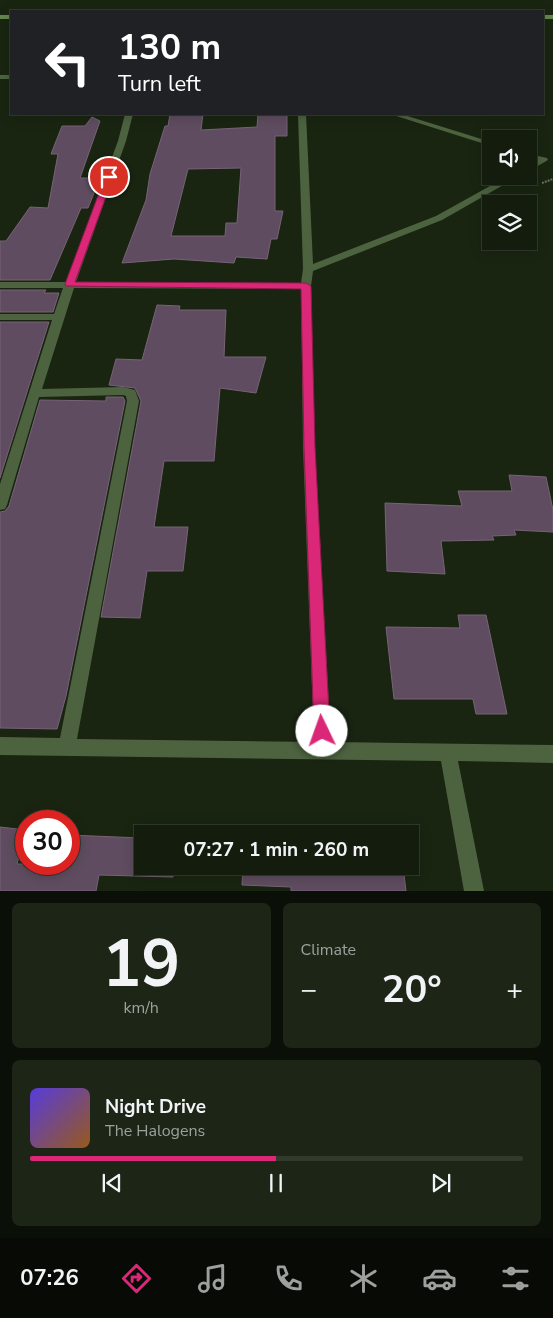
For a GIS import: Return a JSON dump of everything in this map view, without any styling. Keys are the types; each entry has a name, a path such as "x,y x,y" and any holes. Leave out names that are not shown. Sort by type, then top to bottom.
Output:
{"street":[{"path":"0,505 58,317 130,115"},
{"path":"302,115 308,269 306,286 309,447 323,750"},
{"path":"397,115 482,141"},
{"path":"537,158 544,160 537,164"},
{"path":"308,269 439,218 499,185"},
{"path":"0,285 306,286"},
{"path":"0,318 58,317"},
{"path":"36,393 123,391 131,393 133,401 67,745"},
{"path":"0,746 67,745 448,754 553,754"},
{"path":"448,754 474,890"}],"building":[{"path":"170,115 203,115 201,130 257,127 258,115 287,115 287,136 275,136 275,211 283,211 277,239 271,239 267,259 236,257 234,263 174,259 122,263 146,200 150,174 165,126 168,126","holes":["241,168 237,223 226,223 225,236 171,236 188,169"]},
{"path":"92,117 100,121 80,178 100,178 88,208 81,208 50,280 0,280 0,241 6,241 30,207 48,208 58,154 51,154 62,126 85,126"},
{"path":"0,290 46,290 44,293 59,293 53,312 0,312"},
{"path":"157,305 180,306 179,310 226,310 224,357 266,357 256,393 220,388 214,461 164,461 154,527 188,527 183,571 147,571 140,618 101,617 141,401 135,388 109,385 116,359 142,360"},
{"path":"0,322 49,322 0,478"},
{"path":"106,397 123,397 125,401 66,696 57,729 0,728 0,512 5,511 9,506 40,400 106,401"},
{"path":"509,475 546,477 553,510 553,532 514,530 516,535 492,536 494,540 441,541 445,574 387,571 385,503 462,506 458,491 512,491"},
{"path":"458,615 486,615 507,714 476,714 473,699 394,699 386,627 460,628"},
{"path":"0,827 15,829 15,875 80,875 80,835 134,838 134,875 173,875 173,877 99,875 96,891 0,891"},
{"path":"243,875 404,875 406,891 291,891 291,887 242,885"}],"route":[{"path":"109,177 70,284 306,286 309,447 322,731"}]}
